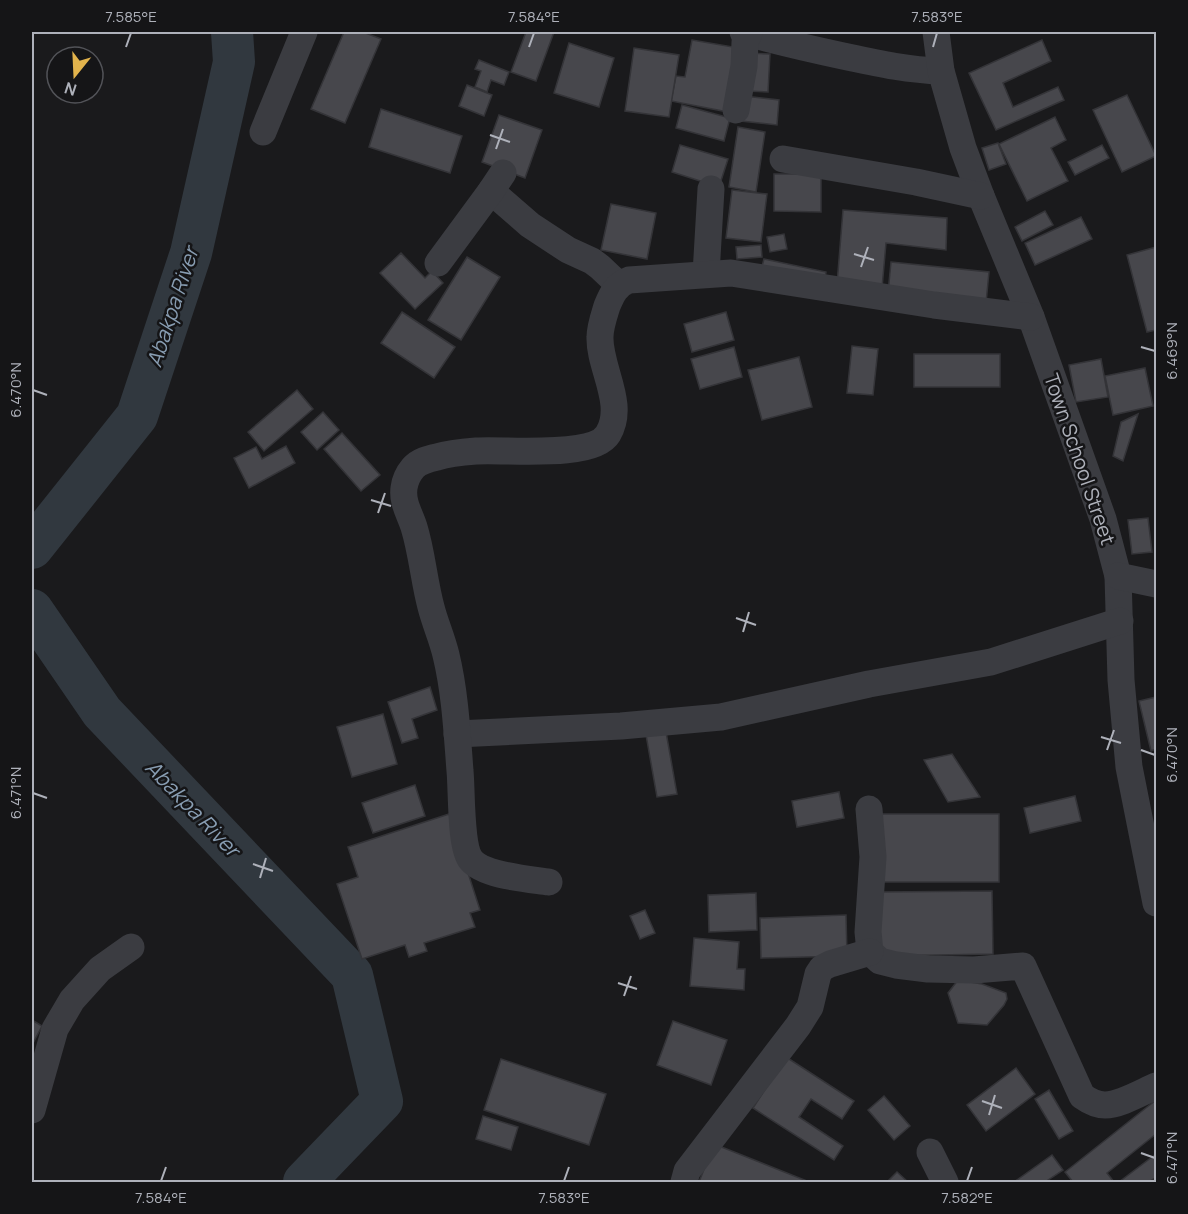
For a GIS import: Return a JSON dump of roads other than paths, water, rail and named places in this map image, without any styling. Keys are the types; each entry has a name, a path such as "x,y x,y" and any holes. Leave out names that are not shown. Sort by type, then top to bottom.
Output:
{"street":[{"path":"263,132 304,32"},
{"path":"736,110 744,66 746,32 798,46 914,70 941,71"},
{"name":"Town School Street","path":"936,32 941,71 963,148 1031,317 1103,519 1118,576 1121,681 1129,767 1156,903"},
{"path":"783,159 916,182 981,196"},
{"path":"438,262 497,182 530,225 568,250 600,267 619,285"},
{"path":"706,274 711,189"},
{"path":"549,882 487,871 471,860 463,827 451,679 431,606 414,527 405,503 404,488 407,476 415,465 427,459 448,454 477,451 565,450 601,442 613,424 614,412 600,338 604,314 612,294 619,285 629,280 731,273 934,305 1031,317"},
{"path":"1118,576 1156,584"},
{"path":"457,734 621,726 721,717 869,684 991,662 1120,621"},
{"path":"869,809 873,857 867,932 870,952 880,961 928,969 974,970 1023,966 1082,1096 1091,1102 1104,1105 1117,1103 1156,1086"},
{"path":"32,1110 56,1029 72,1000 100,969 132,947"},
{"path":"684,1182 687,1171 798,1026 810,1007 818,974 822,968 870,952"},
{"path":"930,1152 945,1182"}],"waterway":[{"name":"Abakpa River","path":"32,548 137,416 191,253 234,62 232,32"},
{"name":"Abakpa River","path":"32,610 102,712 352,975 382,1101 304,1182"}]}
